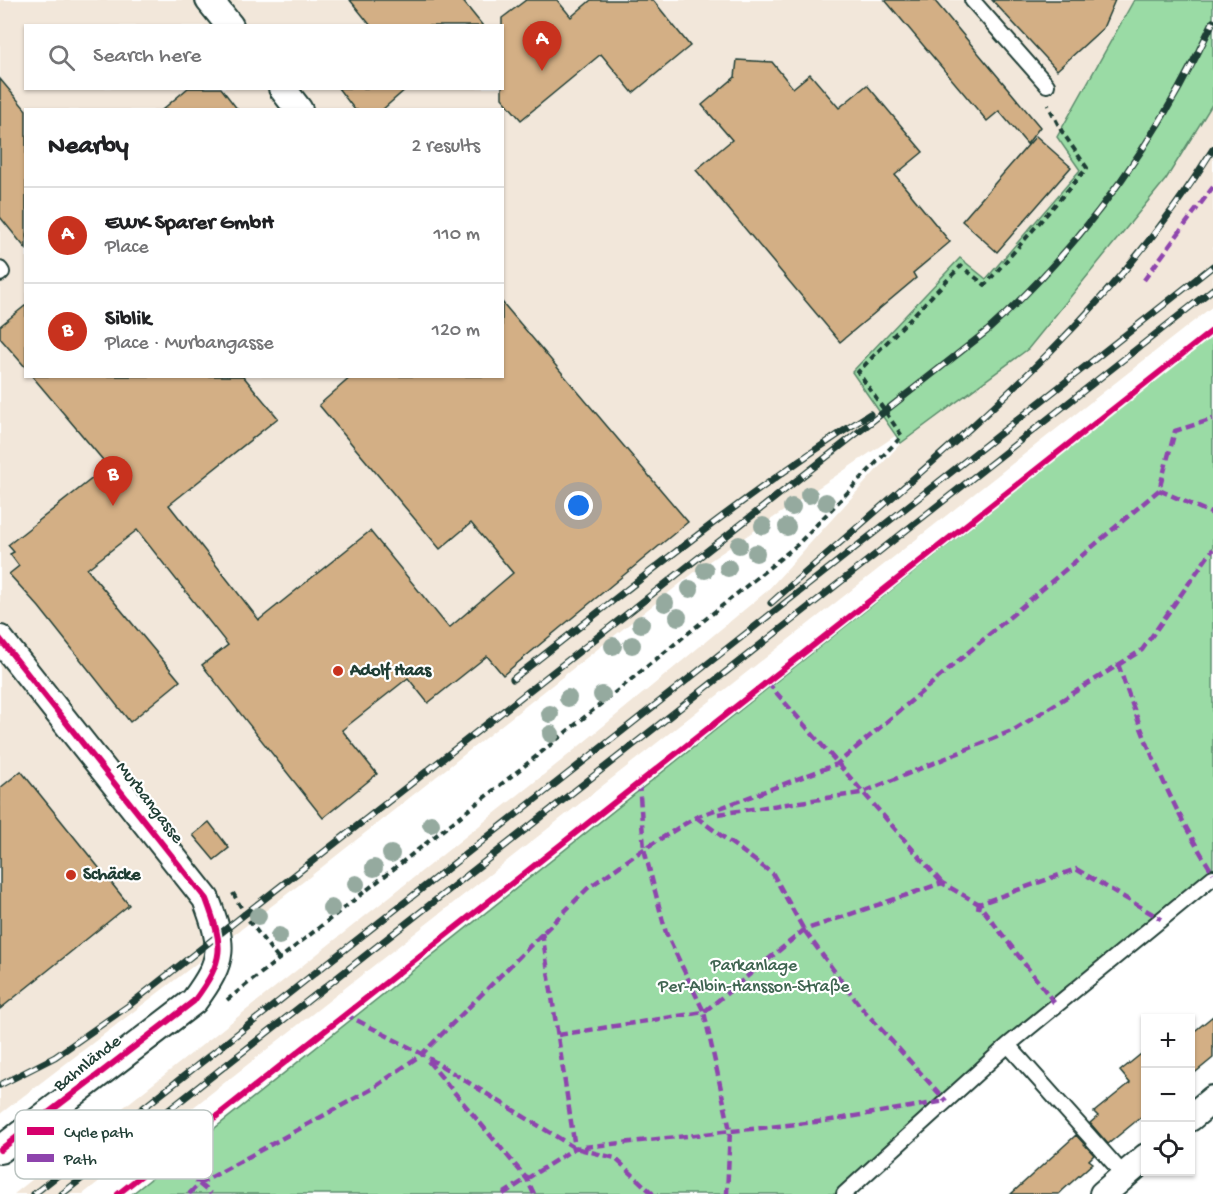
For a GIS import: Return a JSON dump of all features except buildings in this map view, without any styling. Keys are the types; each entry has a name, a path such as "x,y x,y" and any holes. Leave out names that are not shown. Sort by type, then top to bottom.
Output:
{"street":[{"path":"209,0 228,24"},
{"path":"284,90 297,108"},
{"name":"Murbangasse","path":"0,639 206,899 218,935 219,954 208,981 194,1001"},
{"name":"Bahnlände","path":"52,1110 194,1001"},
{"path":"1195,1115 1213,1099"},
{"name":"Bahnlände","path":"0,1150 15,1138"},
{"path":"1103,1194 1141,1161"}],"lane":[{"path":"972,0 1047,85"},
{"path":"0,269 2,272 0,274"},
{"path":"844,1194 1008,1045 1213,877"},
{"path":"1008,1045 1124,1175"}],"path":[{"path":"223,1004 523,767 797,545 902,436 858,372 961,266 985,285 1087,168 1043,98 1047,85"},
{"path":"213,1119 1213,330"},
{"path":"206,899 233,893 247,918 279,960"},
{"path":"118,1194 137,1179"}],"shaded area":[{"path":"0,0 1134,0 1117,32 1080,169 986,279 960,259 878,410 895,436 705,564 312,875 0,1114"},
{"path":"1213,103 1213,306 190,1110 120,1110 561,761 767,591 901,443 1028,349 1166,179"},
{"path":"33,1179 102,1179 83,1194 14,1194"}],"green space":[{"path":"1134,0 1213,0 1213,103 1166,179 1028,349 901,443 852,372 960,258 986,279 1080,170 1057,137"},
{"name":"Parkanlage Per-Albin-Hansson-Straße","path":"1213,334 1213,871 1013,1033 837,1194 132,1194 151,1179 213,1179 213,1130"}],"railway":[{"path":"0,1085 55,1057 128,1006 987,331 1055,263 1115,188 1143,149 1168,108 1213,22"},
{"path":"771,603 951,446 1066,336 1119,277 1168,215 1213,149"},
{"path":"141,1110 1213,266"},
{"path":"169,1110 1213,289"},
{"path":"513,679 733,509 870,414"},
{"path":"34,1194 53,1179"},
{"path":"62,1194 81,1179"}],"marked path":[{"path":"1144,280 1213,187"},
{"path":"213,1176 372,1089 422,1054 588,888 644,849 696,817 837,764 1159,490 1175,431 1213,419"},
{"path":"1159,490 1213,514"},
{"path":"718,814 861,793 1014,730 1142,650 1213,549"},
{"path":"1118,664 1159,772 1184,823 1213,873"},
{"path":"767,682 942,883"},
{"path":"639,783 644,849 666,933 704,1012 730,1130 727,1194"},
{"path":"696,817 773,874 804,930 860,1006 946,1101"},
{"path":"978,909 979,904 1076,869 1161,919"},
{"path":"558,1035 704,1012 804,930 942,883 979,904 1056,1005"},
{"path":"542,932 575,1148"},
{"path":"345,1014 422,1054 575,1148 615,1158 653,1194"},
{"path":"428,1061 527,1179 534,1194"},
{"path":"503,1194 575,1148 825,1121 946,1101"},
{"path":"196,1179 197,1188"},
{"path":"189,1194 208,1179"},
{"path":"199,1184 211,1194"}],"cycle path":[{"path":"213,1119 1213,330"},
{"path":"0,639 206,899 218,941 216,963 194,1001 52,1110"},
{"path":"0,1150 15,1138"},
{"path":"118,1194 137,1179"}],"place":[{"name":"EWK Sparer GmbH","path":"542,71"},
{"name":"Siblik","path":"113,506"},
{"name":"Adolf Haas","path":"338,671"},
{"name":"Schäcke","path":"71,875"}]}
